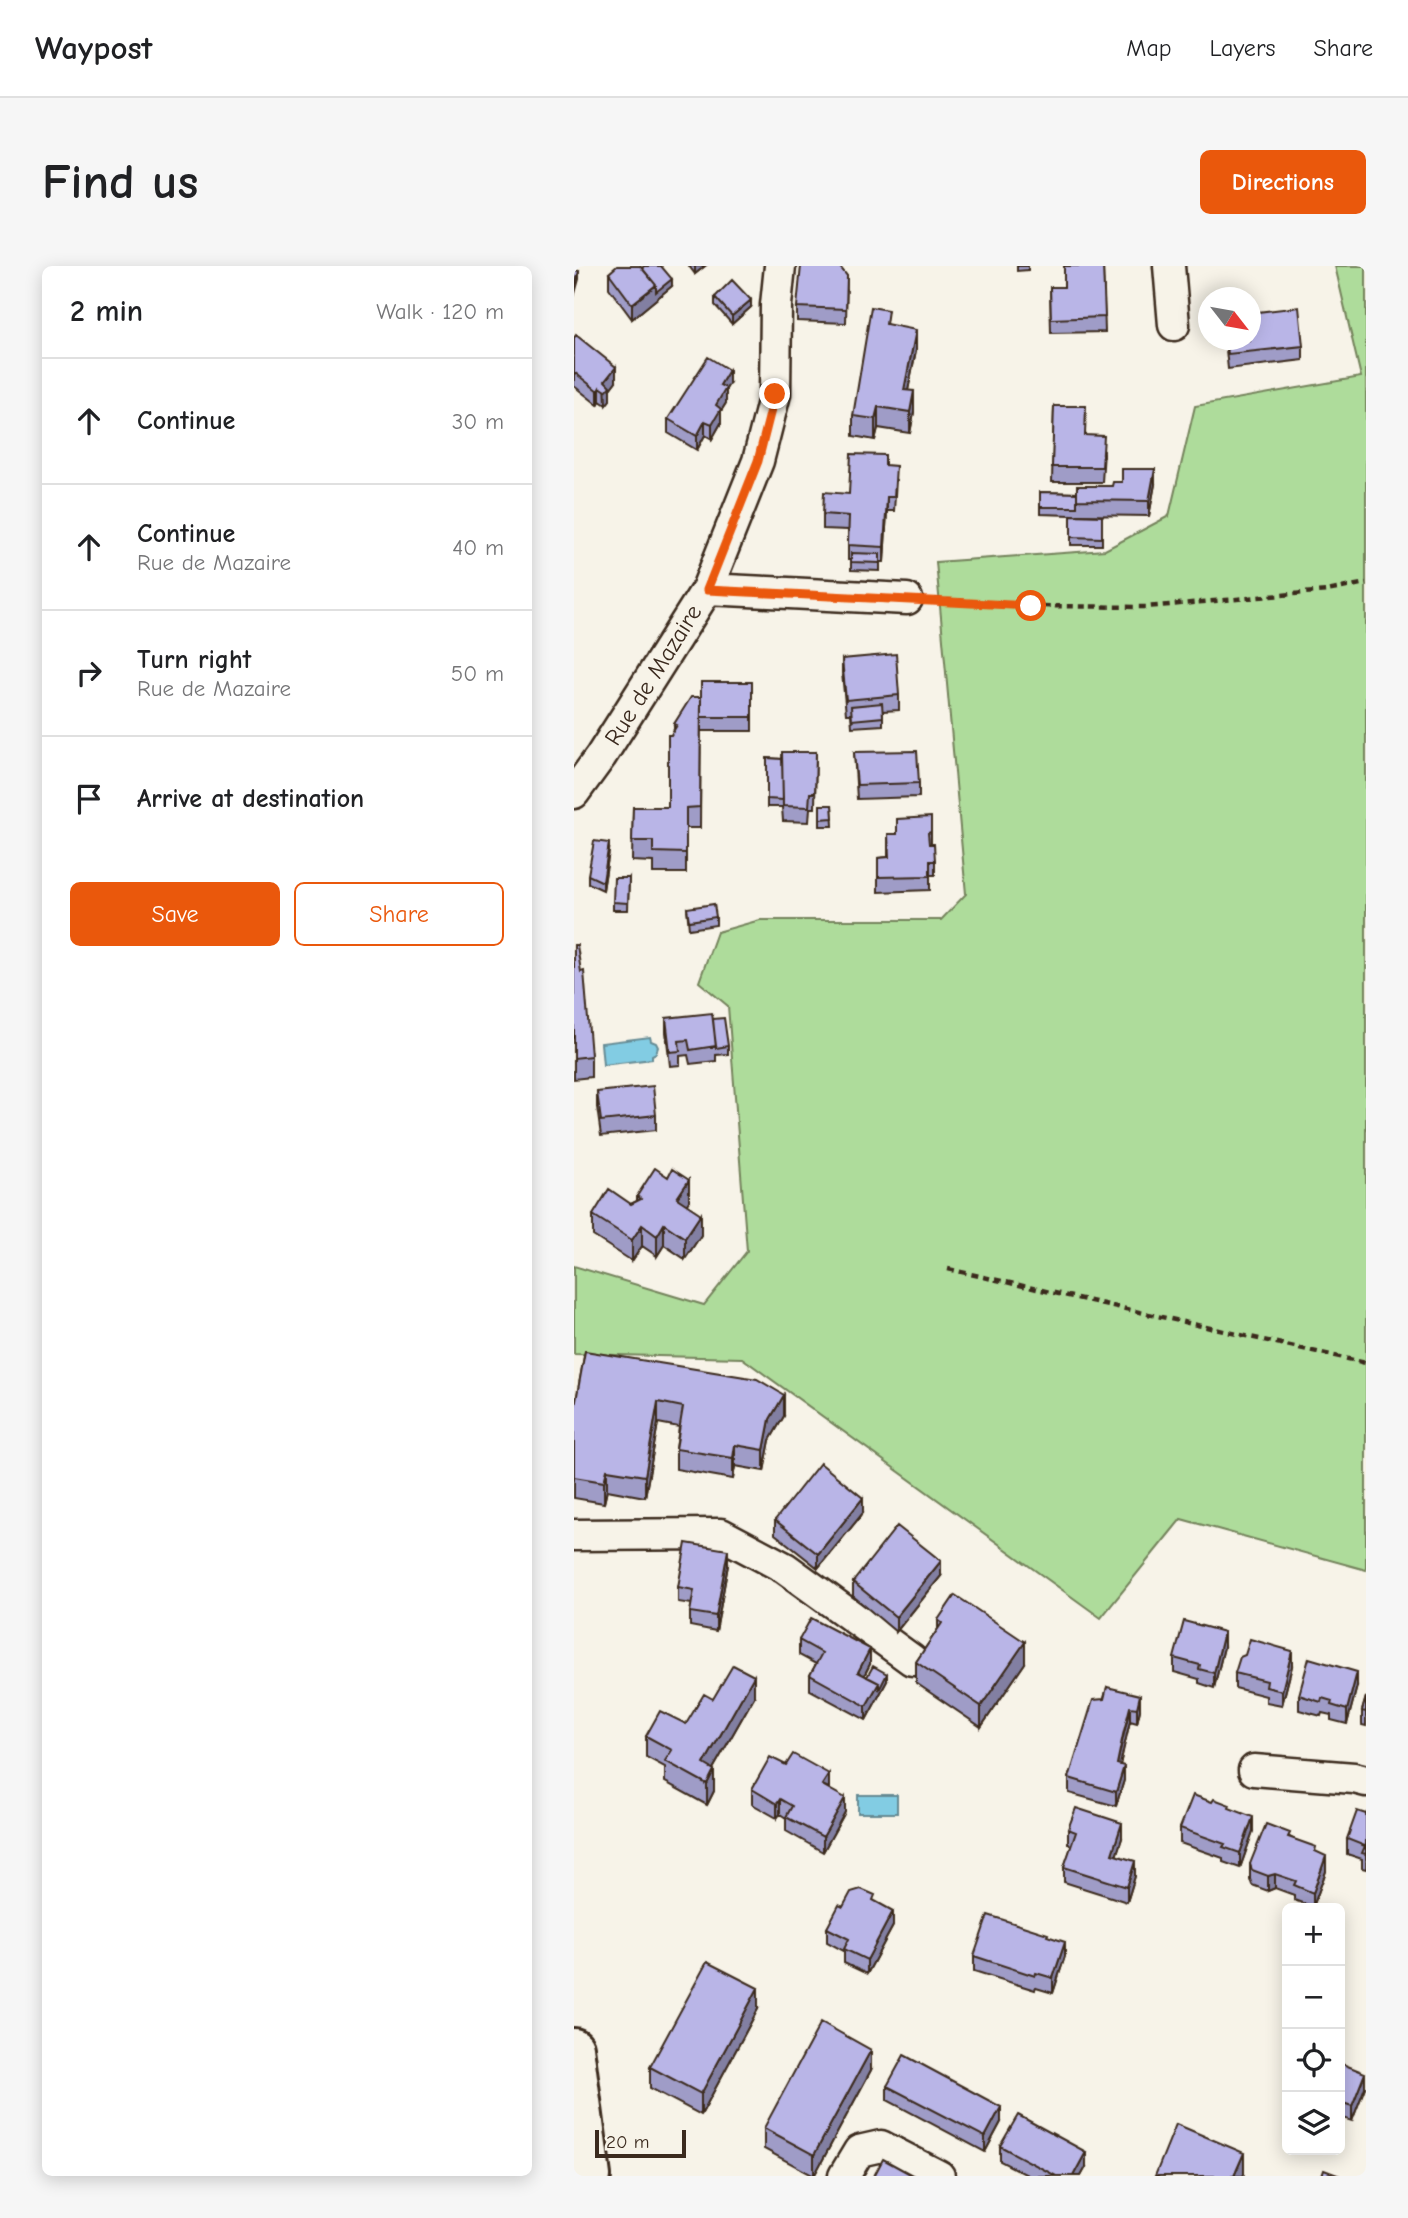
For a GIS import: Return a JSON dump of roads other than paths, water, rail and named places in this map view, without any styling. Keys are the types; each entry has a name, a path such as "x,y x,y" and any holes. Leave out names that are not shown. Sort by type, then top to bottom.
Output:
{"street":[{"name":"Rue de Mazaire","path":"574,793 601,756 707,590 758,461 775,394 776,304 780,266"},
{"path":"1169,266 1174,325"},
{"name":"Rue de Mazaire","path":"707,590 907,599"},
{"path":"574,1535 721,1534 785,1568 912,1660"},
{"path":"1254,1770 1354,1778 1366,1782"},
{"path":"574,2048 591,2176"},
{"path":"844,2176 859,2151 881,2146 939,2176"}],"water":[{"path":"650,1037 658,1047 652,1059 603,1065 601,1043"},
{"path":"858,1795 897,1795 897,1813 858,1813"}]}
